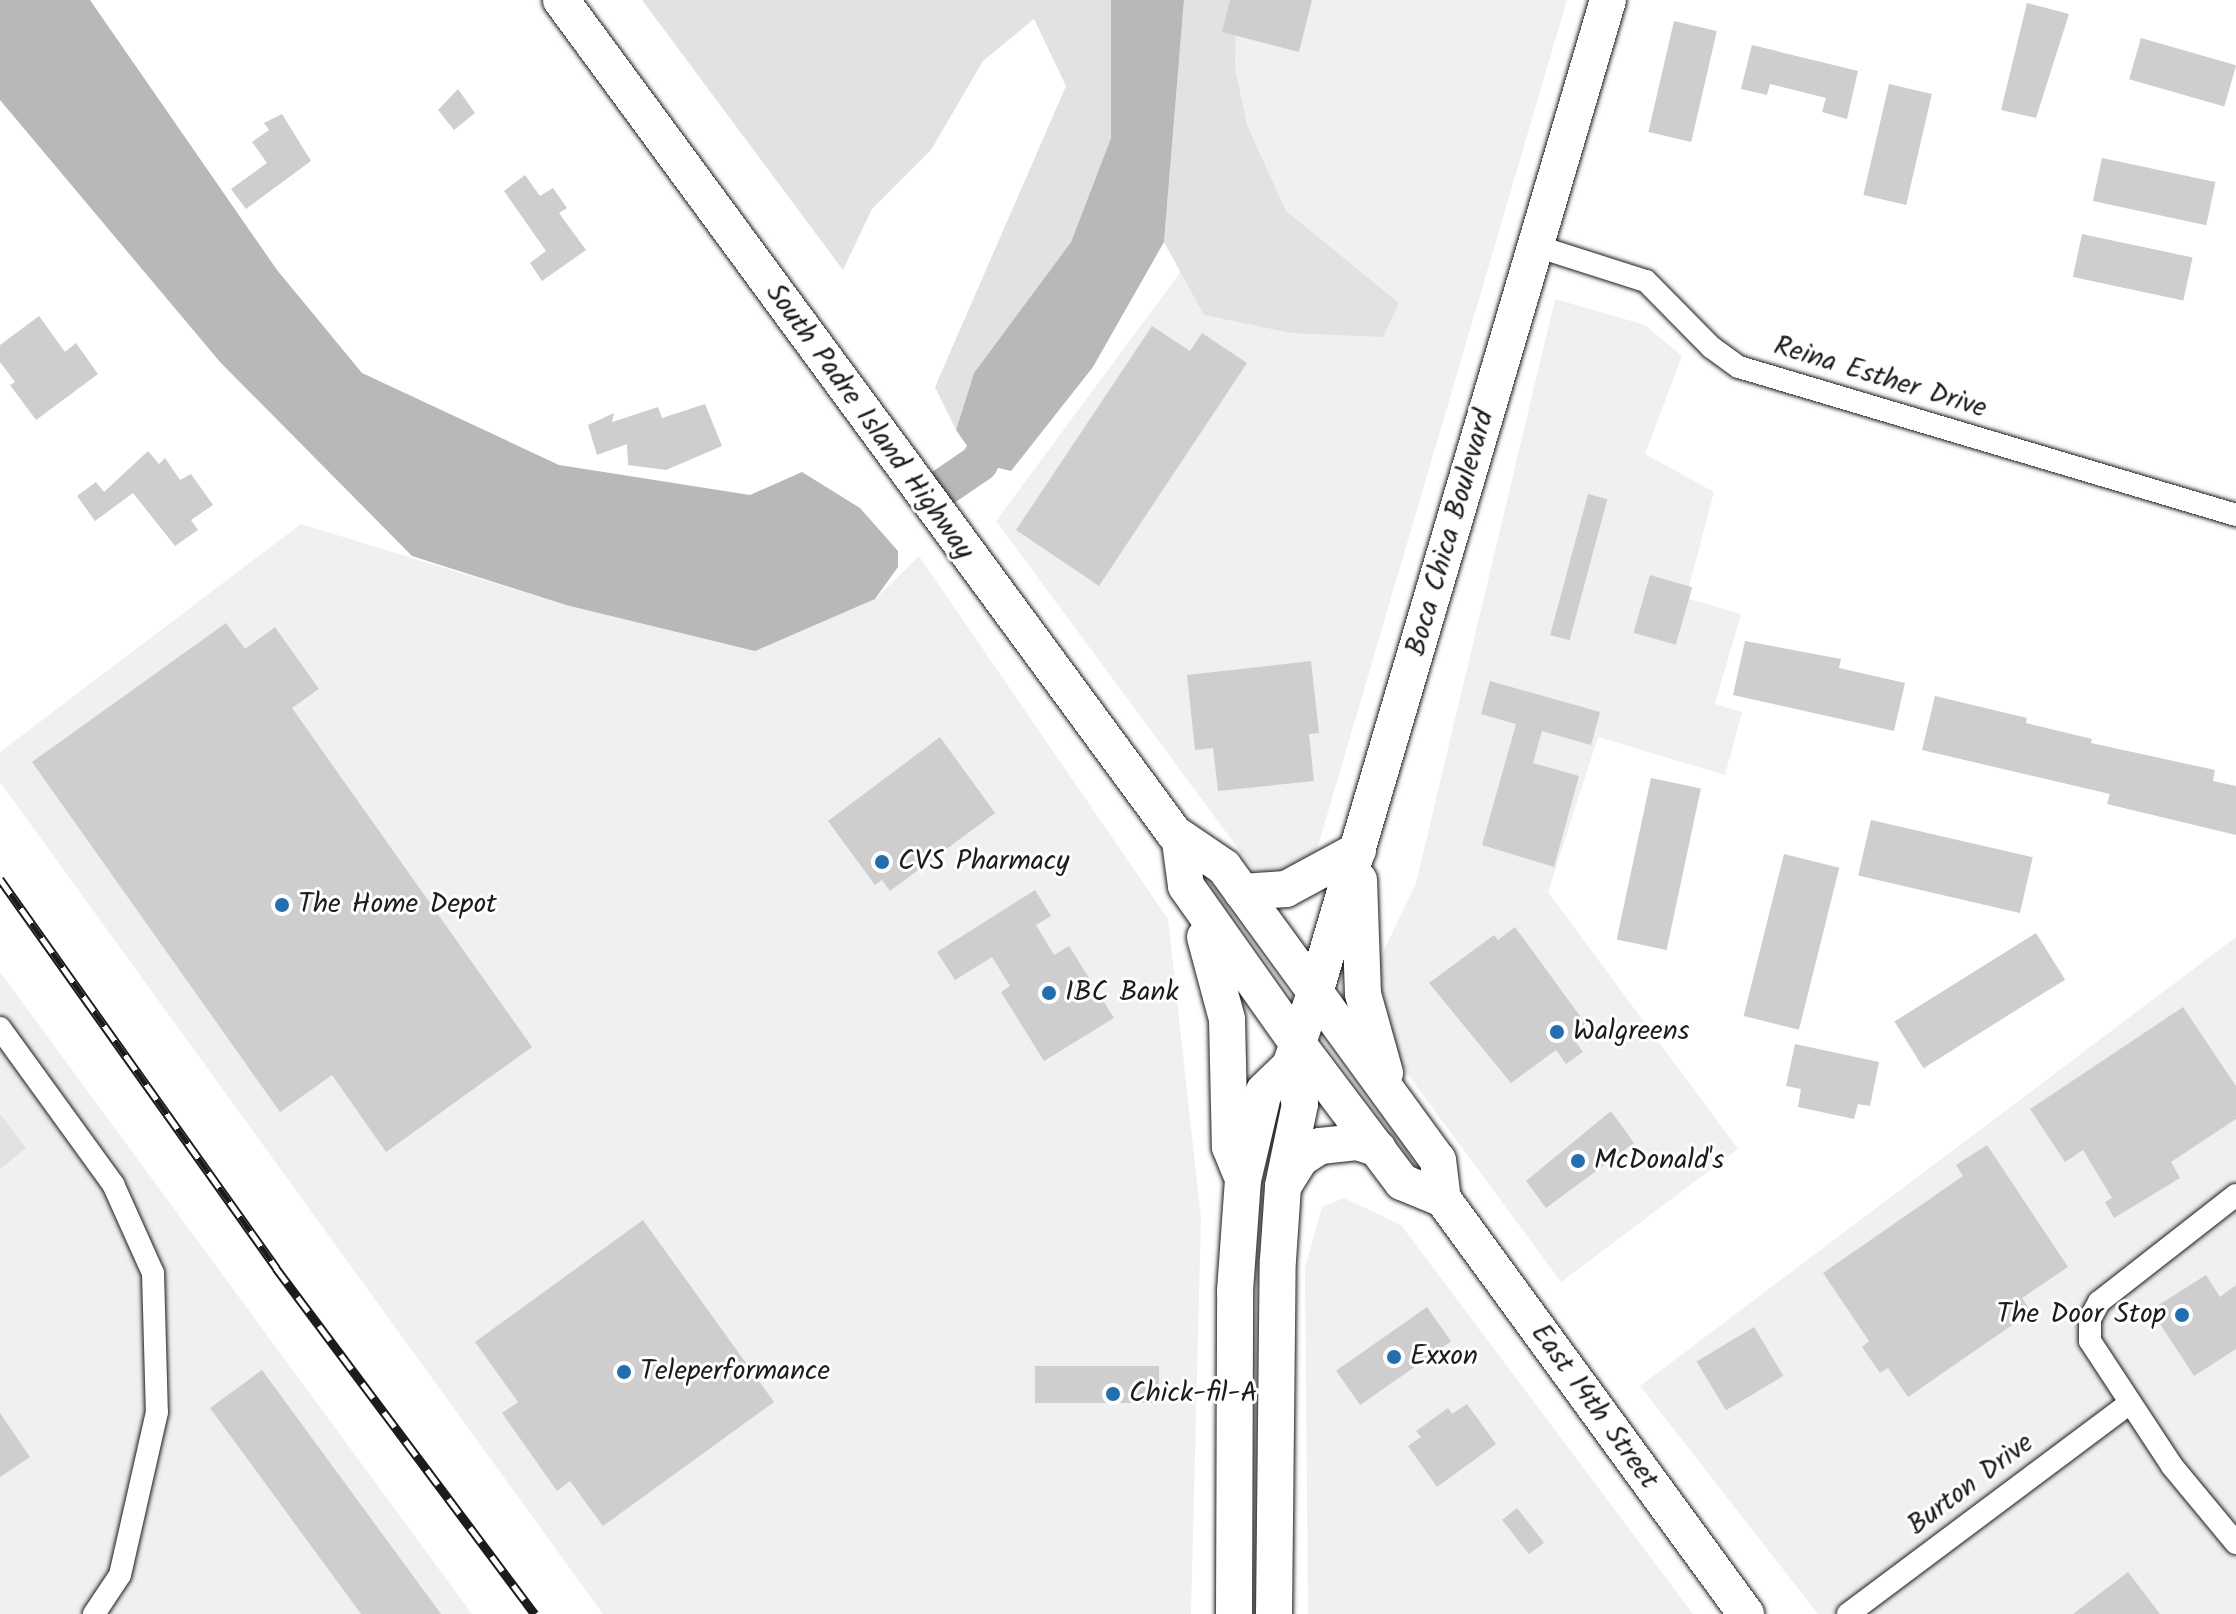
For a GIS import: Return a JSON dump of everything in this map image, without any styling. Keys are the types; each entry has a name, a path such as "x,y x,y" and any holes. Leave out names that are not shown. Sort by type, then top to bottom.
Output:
{"main road":[{"name":"South Padre Island Highway","path":"561,0 1180,841 1224,867 1315,993"},
{"name":"Boca Chica Boulevard","path":"1234,1614 1235,1291 1243,1180 1264,1091 1294,1055 1315,993 1608,0"},
{"name":"South Padre Island Highway","path":"1180,841 1186,886 1294,1055"},
{"path":"1242,892 1286,889 1358,850 1363,994 1393,1099"},
{"path":"1186,886 1221,979 1231,1064 1230,1147 1243,1180"},
{"name":"East 14th Street","path":"1315,993 1438,1160 1443,1199 1746,1614"},
{"path":"1294,1055 1378,1149 1402,1182 1443,1199"},
{"path":"1274,1614 1283,1186 1300,1104 1294,1055"},
{"path":"1283,1186 1300,1159 1320,1146 1357,1142 1378,1149"}],"street":[{"name":"Reina Esther Drive","path":"1536,246 1646,281 1711,347 1739,367 2236,515"},
{"path":"0,1028 113,1184 153,1273 157,1412 120,1575 94,1614"},
{"path":"2236,1195 2112,1289 2090,1319 2090,1341 2130,1403 2236,1543"},
{"name":"Burton Drive","path":"1848,1614 2130,1403"}],"shaded area":[{"path":"0,0 90,0 277,270 362,373 559,465 750,495 802,472 860,508 898,551 898,567 875,599 755,651 566,605 412,556 220,362 0,100"},
{"path":"642,0 1111,0 1116,27 1111,138 1071,242 974,373 956,430 935,387 1066,86 1034,19 983,61 931,150 872,209 843,270"},
{"path":"1111,0 1184,0 1164,242 1093,367 1011,471 979,463 956,430 974,373 1071,242 1111,138"},
{"path":"1184,0 1236,0 1235,68 1247,125 1286,211 1399,303 1383,337 1291,333 1204,315 1164,242"},
{"path":"1206,0 1567,0 1313,863 1285,878 1254,870 996,521 1191,258"},
{"path":"1555,299 1645,325 1682,356 1645,454 1714,492 1686,598 1741,614 1715,704 1742,712 1725,775 1598,737 1548,892 1738,1149 1561,1282 1406,1072 1363,994 1416,883"},
{"path":"301,524 566,605 875,599 919,556 1168,919 1201,1218 1191,1614 603,1614 0,782 0,752"},
{"path":"2236,937 2236,1614 1818,1614 1640,1386"},
{"path":"0,972 472,1614 0,1614"},
{"path":"0,1114 26,1148 0,1169"},
{"path":"1344,1198 1401,1225 1693,1614 1308,1614 1305,1268 1322,1207"}],"building":[{"path":"1230,0 1312,0 1299,52 1222,32"},
{"path":"2027,3 2069,14 2036,118 2001,110"},
{"path":"1674,21 1717,31 1691,142 1648,132"},
{"path":"2141,38 2236,65 2224,107 2129,79"},
{"path":"1752,45 1858,71 1847,119 1822,112 1826,98 1770,84 1767,95 1741,89"},
{"path":"1889,84 1932,94 1906,205 1863,195"},
{"path":"458,89 475,113 454,130 438,110"},
{"path":"282,114 311,161 246,209 231,189 267,163 252,142 269,130 264,123"},
{"path":"2102,158 2215,182 2206,225 2093,201"},
{"path":"525,175 540,196 553,188 567,208 559,213 586,250 542,281 530,263 546,251 504,191"},
{"path":"2082,234 2193,257 2183,301 2073,277"},
{"path":"39,316 65,352 76,343 98,374 36,420 10,385 15,382 0,362 0,345"},
{"path":"1152,326 1190,351 1202,333 1247,363 1099,586 1016,530"},
{"path":"705,404 722,446 666,470 628,465 627,444 597,455 588,425 614,413 612,422 658,407 662,418"},
{"path":"148,451 159,464 165,458 180,480 191,474 213,505 191,520 198,530 175,546 133,493 95,521 77,496 96,482 104,492"},
{"path":"1588,494 1607,499 1570,640 1550,635"},
{"path":"1650,575 1692,587 1676,645 1633,633"},
{"name":"The Home Depot","path":"226,623 245,649 275,627 319,689 292,708 532,1047 386,1152 332,1075 280,1112 32,762"},
{"path":"1745,641 1841,659 1839,668 1905,683 1894,731 1733,695"},
{"path":"1311,661 1319,733 1309,734 1314,781 1218,791 1213,748 1195,750 1187,675"},
{"path":"1490,681 1600,712 1591,745 1542,731 1533,763 1579,776 1554,867 1482,845 1516,724 1481,714"},
{"path":"1935,696 2027,718 2026,723 2092,739 2091,743 2215,770 2213,781 2236,786 2236,835 2107,804 2110,794 1922,750"},
{"name":"CVS Pharmacy","path":"940,737 995,813 890,891 882,880 875,885 828,821"},
{"path":"1651,778 1701,789 1667,950 1617,939"},
{"path":"1871,820 2033,857 2020,913 1858,876"},
{"path":"1784,854 1839,868 1799,1030 1744,1016"},
{"path":"1035,890 1051,916 1036,925 1054,955 1069,946 1114,1018 1044,1061 1001,992 1010,986 992,957 955,980 937,952"},
{"name":"Walgreens","path":"1515,927 1588,1027 1573,1038 1583,1052 1566,1064 1556,1050 1511,1083 1429,983 1494,935 1498,940"},
{"path":"2036,933 2065,980 1924,1068 1894,1021"},
{"path":"2183,1007 2236,1086 2236,1119 2171,1162 2180,1178 2114,1218 2105,1202 2112,1198 2083,1150 2065,1162 2030,1109"},
{"path":"1795,1044 1879,1062 1870,1106 1858,1104 1854,1119 1798,1107 1801,1089 1786,1086"},
{"name":"McDonald's","path":"1611,1111 1634,1143 1546,1208 1526,1181"},
{"path":"1987,1145 2068,1267 2022,1298 2031,1312 1908,1397 1888,1368 1880,1373 1862,1347 1869,1341 1823,1273 1963,1176 1956,1165"},
{"name":"Teleperformance","path":"643,1220 774,1402 603,1526 570,1481 557,1491 502,1413 518,1402 475,1342"},
{"path":"2206,1275 2220,1297 2236,1285 2236,1349 2194,1376 2151,1310"},
{"name":"Exxon","path":"1427,1307 1451,1341 1360,1405 1336,1371"},
{"path":"1754,1327 1783,1376 1726,1410 1697,1362"},
{"path":"1035,1366 1159,1366 1159,1403 1035,1403"},
{"path":"262,1370 441,1614 361,1614 210,1408"},
{"path":"1467,1404 1496,1444 1437,1487 1408,1446 1421,1437 1416,1431 1448,1408 1452,1414"},
{"path":"0,1413 30,1457 0,1477"},
{"path":"1517,1508 1544,1543 1529,1554 1502,1520"},
{"path":"2128,1572 2160,1614 2073,1614"}],"waterway":[{"path":"941,489 979,463 1005,419"}],"railway":[{"path":"0,879 276,1268 535,1614"}],"place":[{"name":"CVS Pharmacy","path":"882,862"},
{"name":"The Home Depot","path":"282,905"},
{"name":"IBC Bank","path":"1049,993"},
{"name":"Walgreens","path":"1557,1032"},
{"name":"McDonald's","path":"1578,1161"},
{"name":"The Door Stop","path":"2182,1315"},
{"name":"Exxon","path":"1394,1357"},
{"name":"Teleperformance","path":"624,1372"},
{"name":"Chick-fil-A","path":"1113,1394"}]}
